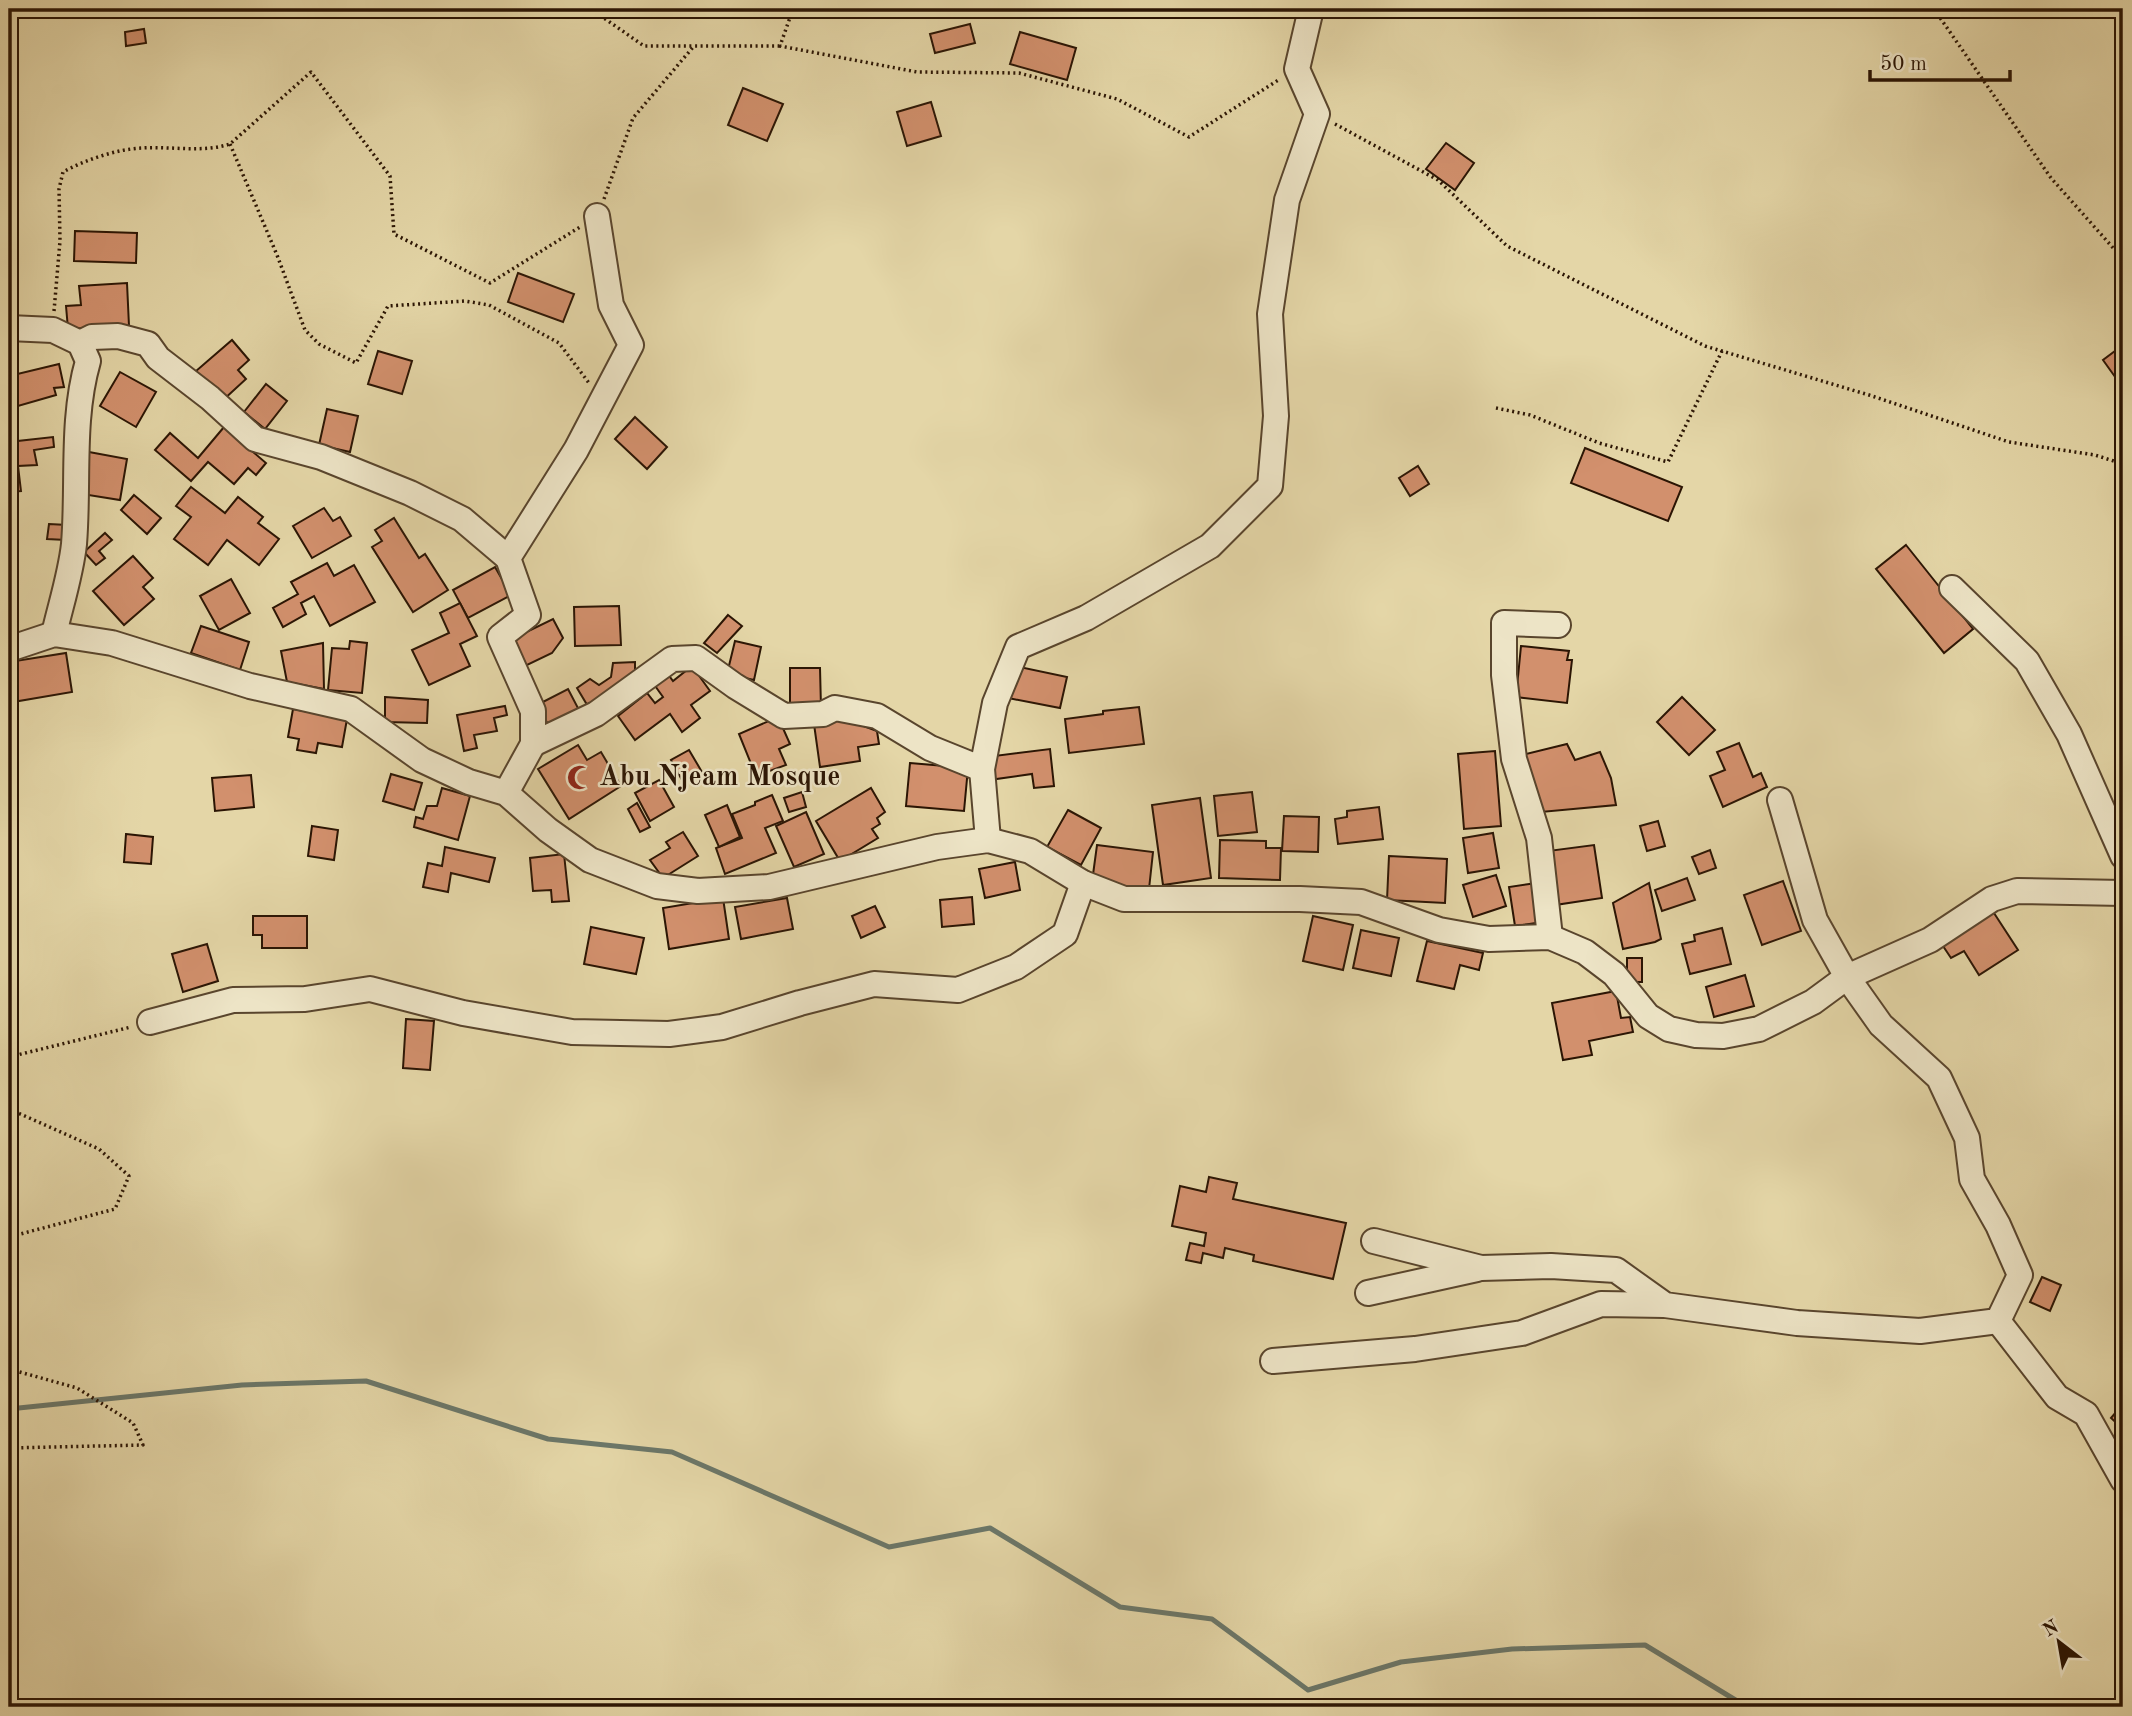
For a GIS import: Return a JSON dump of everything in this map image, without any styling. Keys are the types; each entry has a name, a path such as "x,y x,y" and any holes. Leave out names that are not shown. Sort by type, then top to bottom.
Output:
{"street":[{"path":"988,840 982,769 995,703 1018,647 1086,618 1210,546 1270,486 1276,416 1270,314 1287,200 1317,114 1297,69 1311,9"},
{"path":"508,558 576,450 631,345 611,305 597,216"},
{"path":"9,328 53,330 80,343 88,361 82,382 77,433 74,546 54,634"},
{"path":"80,343 92,337 117,336 148,344 158,358 255,439 321,457 410,493 461,519 508,558 528,615 500,637 533,711 533,744 506,793"},
{"path":"1952,588 2027,661 2069,734 2123,856"},
{"path":"1550,937 1539,838 1514,759 1504,675 1504,623 1558,625"},
{"path":"9,649 54,634 112,643 250,686 351,709 422,760 470,782 506,793 548,830 590,860 657,886 698,891 769,887 937,847 988,840 1030,851 1083,883 1124,899 1300,899 1361,902 1439,930 1489,939 1550,937 1585,952 1614,974 1648,1016 1669,1029 1696,1035 1723,1036 1759,1029 1813,1002 1847,977 1930,940 1992,899 2017,891 2123,893"},
{"path":"533,744 596,714 672,659 696,658 734,686 784,716 823,714 835,708 877,716 930,748 982,769"},
{"path":"1780,800 1815,920 1847,977 1881,1025 1939,1078 1968,1138 1972,1179 1998,1225 2020,1275 1998,1321"},
{"path":"150,1022 233,1000 305,999 370,989 463,1013 572,1032 668,1034 709,1029 874,984 958,990 1016,967 1065,934 1083,883"},
{"path":"1374,1241 1481,1269"},
{"path":"1368,1293 1481,1269 1551,1265 1616,1270 1665,1304"},
{"path":"1273,1361 1415,1349 1522,1333 1601,1304 1665,1304 1797,1323 1920,1331 1998,1321"},
{"path":"1998,1321 2057,1397 2086,1414 2123,1480"}],"path":[{"path":"591,9 644,46 780,46 917,72 1019,73 1117,99 1189,137 1297,69"},
{"path":"780,46 793,9"},
{"path":"1934,9 2050,178 2123,259"},
{"path":"53,330 60,241 59,189 63,173 82,162 140,148 216,148 230,144 311,72 390,176 394,234 490,283 597,216 633,118 694,46"},
{"path":"1317,114 1438,180 1507,246 1705,346 1869,395 2009,442 2095,455 2123,464"},
{"path":"230,144 305,330 319,344 356,363 388,306 465,301 489,305 559,343 602,400"},
{"path":"1496,408 1530,415 1599,443 1668,462 1722,351"},
{"path":"9,1057 150,1022"},
{"path":"9,1109 99,1149 129,1176 115,1209 9,1237"},
{"path":"9,1368 77,1388 133,1423 142,1445 9,1448"}],"building":[{"path":"970,24 975,43 935,53 930,34"},
{"path":"144,29 146,43 126,46 125,32"},
{"path":"1020,32 1076,48 1067,80 1010,64"},
{"path":"743,88 783,104 767,141 728,125"},
{"path":"931,102 941,136 907,146 897,112"},
{"path":"1446,143 1474,163 1455,190 1426,169"},
{"path":"75,231 137,233 136,263 74,261"},
{"path":"518,273 574,294 563,322 508,302"},
{"path":"127,283 129,326 68,329 66,306 81,305 79,286"},
{"path":"232,340 249,360 238,370 246,379 222,401 196,371"},
{"path":"2123,345 2123,388 2103,360"},
{"path":"378,351 412,361 402,394 368,384"},
{"path":"59,364 64,387 54,388 56,395 11,408 9,376"},
{"path":"120,372 156,392 136,427 100,406"},
{"path":"266,384 287,401 265,429 244,412"},
{"path":"327,409 358,416 350,452 319,445"},
{"path":"635,417 667,447 647,469 615,439"},
{"path":"224,427 266,463 256,475 248,468 234,484 208,462 191,481 155,450 170,433 198,458"},
{"path":"53,437 54,447 34,450 37,465 18,466 21,491 9,492 9,442"},
{"path":"1585,448 1682,487 1668,521 1571,483"},
{"path":"89,452 127,459 120,500 82,494"},
{"path":"1418,466 1429,484 1410,496 1399,478"},
{"path":"191,487 225,513 238,497 263,517 258,523 279,539 259,565 227,540 208,565 174,539 191,517 176,506"},
{"path":"134,495 161,518 147,534 121,510"},
{"path":"324,508 333,521 340,517 351,536 312,558 293,526"},
{"path":"394,518 419,558 425,554 448,590 413,612 372,547 382,541 375,530"},
{"path":"49,524 67,525 66,540 47,539"},
{"path":"105,533 112,540 99,551 105,558 96,565 84,552"},
{"path":"1906,545 1973,629 1944,653 1876,569"},
{"path":"133,556 153,578 143,587 154,599 124,625 93,591"},
{"path":"327,563 334,576 354,565 375,602 330,626 314,596 301,603 306,614 283,627 273,608 298,594 291,582"},
{"path":"495,567 511,595 468,618 453,590"},
{"path":"231,579 250,613 219,630 200,596"},
{"path":"460,603 477,636 460,644 470,666 429,685 412,650 449,633 440,613"},
{"path":"619,606 621,645 575,646 574,607"},
{"path":"728,615 742,626 717,653 704,643"},
{"path":"553,619 563,638 552,653 525,666 512,639"},
{"path":"201,626 249,642 240,670 191,653"},
{"path":"350,641 367,643 362,693 328,690 332,648 349,649"},
{"path":"735,641 761,647 754,680 727,674"},
{"path":"323,643 324,689 287,682 281,651"},
{"path":"1521,646 1569,651 1567,660 1572,660 1567,703 1516,697"},
{"path":"66,653 72,692 13,702 9,662"},
{"path":"635,662 635,679 589,708 577,688 590,679 599,685 611,677 613,663"},
{"path":"692,666 710,691 691,705 700,718 682,732 670,714 635,740 618,716 647,693 655,703 663,697 653,683 667,673 673,681"},
{"path":"1015,666 1067,677 1060,708 1008,698"},
{"path":"790,668 820,668 821,708 790,708"},
{"path":"568,689 579,710 549,726 537,705"},
{"path":"385,697 428,700 427,723 385,722"},
{"path":"1682,697 1715,730 1689,755 1657,722"},
{"path":"505,706 507,715 494,718 497,731 474,735 477,748 464,751 457,715"},
{"path":"1139,707 1144,744 1069,753 1065,719"},
{"path":"293,709 347,719 342,747 318,743 316,753 297,750 299,739 288,737"},
{"path":"778,717 790,744 779,749 786,765 756,776 739,734"},
{"path":"845,719 877,731 879,744 858,747 860,761 820,767 814,724"},
{"path":"1739,743 1753,777 1761,773 1767,787 1723,807 1710,776 1725,770 1717,752"},
{"path":"1567,744 1575,760 1600,752 1611,778 1616,805 1541,812 1522,755"},
{"name":"Abu Njeam Mosque","path":"578,745 587,760 601,752 621,786 569,819 538,769"},
{"path":"1050,749 1054,786 1034,788 1032,774 989,780 986,757"},
{"path":"689,750 702,772 683,782 671,760"},
{"path":"1495,751 1501,826 1464,829 1458,754"},
{"path":"910,763 968,768 964,811 906,806"},
{"path":"391,774 422,783 414,810 383,801"},
{"path":"251,775 254,807 215,811 212,778"},
{"path":"659,780 674,807 650,821 635,793"},
{"path":"442,788 470,796 458,840 414,827 416,817 423,819 427,806 437,806"},
{"path":"871,788 885,812 877,818 880,824 872,829 878,838 840,861 816,821"},
{"path":"802,792 806,807 789,812 784,798"},
{"path":"1252,792 1257,832 1218,836 1214,796"},
{"path":"772,795 783,821 765,828 776,853 725,874 716,848 742,838 732,814"},
{"path":"1200,798 1211,878 1163,885 1152,805"},
{"path":"637,803 650,827 640,832 628,809"},
{"path":"727,805 740,837 719,847 705,815"},
{"path":"1379,807 1383,839 1338,844 1335,819 1347,817 1347,811"},
{"path":"1068,810 1101,828 1081,865 1047,847"},
{"path":"806,812 824,854 794,867 776,826"},
{"path":"1284,816 1319,817 1318,852 1282,851"},
{"path":"1658,821 1665,846 1647,851 1640,826"},
{"path":"312,826 338,830 334,860 308,856"},
{"path":"683,832 698,856 663,878 650,860 670,848 666,842"},
{"path":"1493,833 1499,868 1468,873 1463,838"},
{"path":"126,834 153,837 151,864 124,862"},
{"path":"1220,840 1266,841 1266,848 1281,848 1280,880 1219,878"},
{"path":"1097,845 1153,852 1149,889 1092,882"},
{"path":"1594,845 1602,898 1555,905 1548,851"},
{"path":"445,847 495,858 489,882 451,873 448,892 423,887 428,863 442,866"},
{"path":"1710,850 1716,868 1699,874 1692,857"},
{"path":"564,854 569,901 552,902 551,890 533,891 530,858"},
{"path":"1389,856 1447,859 1445,903 1387,900"},
{"path":"1015,862 1020,890 985,898 979,869"},
{"path":"1496,875 1506,906 1473,917 1463,885"},
{"path":"1687,878 1695,900 1662,911 1655,890"},
{"path":"1783,881 1801,931 1762,945 1744,895"},
{"path":"1537,883 1543,922 1515,926 1509,887"},
{"path":"1649,883 1661,939 1623,949 1613,903"},
{"path":"972,897 974,924 942,927 940,900"},
{"path":"723,898 729,939 669,949 663,908"},
{"path":"787,898 793,929 741,939 735,907"},
{"path":"875,906 885,927 861,938 852,916"},
{"path":"1992,910 2018,950 1979,975 1964,951 1951,958 1941,943"},
{"path":"253,916 307,916 307,948 262,948 262,935 253,935"},
{"path":"1313,916 1353,925 1343,970 1303,961"},
{"path":"591,927 644,938 636,974 584,964"},
{"path":"1722,928 1731,964 1690,974 1682,944 1695,941 1694,935"},
{"path":"1361,930 1399,938 1391,976 1353,968"},
{"path":"1427,941 1483,953 1479,970 1460,965 1454,989 1417,981"},
{"path":"207,944 218,981 183,992 172,954"},
{"path":"1627,958 1642,958 1642,982 1627,982"},
{"path":"1745,975 1754,1006 1714,1017 1706,987"},
{"path":"1616,991 1621,1018 1630,1017 1633,1032 1589,1041 1592,1055 1563,1060 1552,1003"},
{"path":"406,1019 434,1021 430,1070 403,1068"},
{"path":"1209,1177 1237,1183 1233,1199 1346,1223 1333,1279 1253,1261 1254,1255 1225,1248 1223,1258 1203,1253 1201,1263 1186,1260 1190,1243 1204,1246 1206,1233 1172,1226 1180,1186 1206,1192"},
{"path":"2042,1277 2061,1285 2050,1311 2030,1302"},
{"path":"2123,1404 2123,1429 2111,1418"}],"waterway":[{"path":"9,1409 242,1385 366,1381 548,1439 672,1452 889,1547 990,1528 1120,1607 1212,1619 1308,1690 1401,1662 1512,1649 1645,1645 1747,1707"}],"place":[{"name":"Abu Njeam Mosque","path":"579,778"}]}
